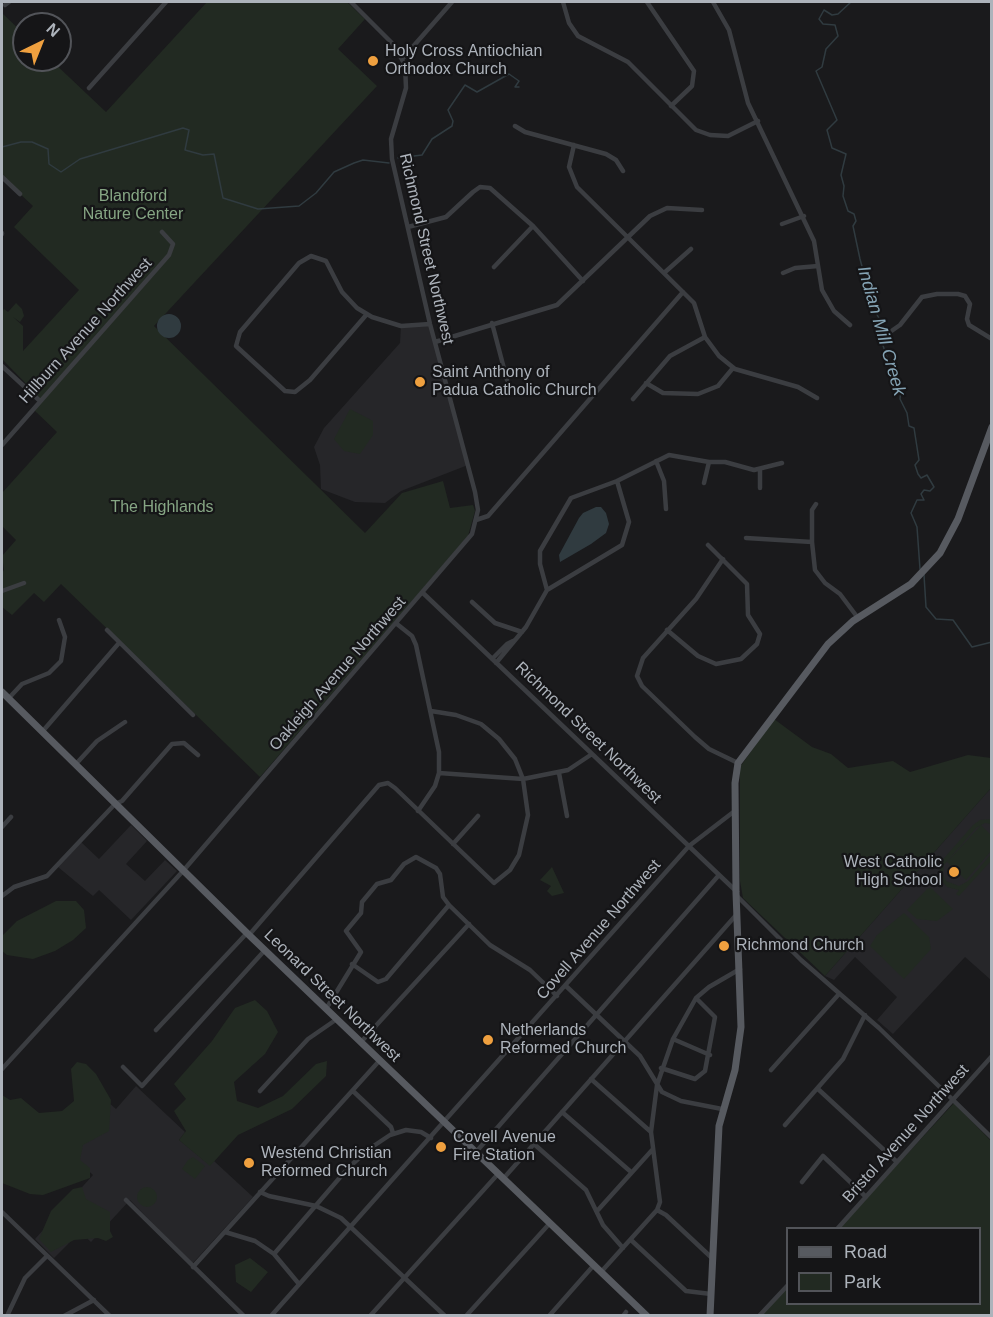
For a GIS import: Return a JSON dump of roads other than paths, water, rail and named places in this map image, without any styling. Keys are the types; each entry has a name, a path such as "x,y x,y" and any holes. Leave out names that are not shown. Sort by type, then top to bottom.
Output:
{"main road":[{"path":"710,1316 722,1110 738,1055 741,1027 736,894 735,783 738,763 828,644 858,618 920,576 929,566 947,542 958,519 992,427"},
{"name":"Leonard Street Northwest","path":"2,692 248,934 647,1316"}],"street":[{"path":"89,88 166,2"},
{"path":"351,2 403,58 453,2"},
{"path":"563,2 569,23 579,37 628,62 690,125 712,136 733,134 758,121"},
{"path":"647,2 694,71 692,86 671,106"},
{"path":"713,2 729,30 748,103 789,190 804,216 816,246 825,298 835,313 850,325"},
{"name":"Richmond Street Northwest","path":"403,58 406,88 393,128 391,147 430,324 475,492 476,520"},
{"path":"515,126 525,132 609,155 623,171"},
{"path":"574,145 569,162 571,178 576,187 694,303 705,337 719,356 733,368 798,387 817,398"},
{"path":"2,177 20,194"},
{"path":"408,227 446,217 473,192 485,187 496,191 533,226 583,281"},
{"path":"435,342 475,332 492,323 545,311 565,299 644,220 660,211 688,208 702,210"},
{"path":"782,224 804,216"},
{"path":"494,267 533,226"},
{"name":"Hillburn Avenue Northwest","path":"2,445 169,255 173,244 162,232"},
{"path":"664,273 691,249"},
{"path":"366,314 310,380 295,392 285,391 236,346 240,332 295,268 311,256 326,261 342,292 366,314 401,326 430,324"},
{"path":"783,273 795,268 818,267"},
{"name":"Oakleigh Avenue Northwest","path":"2,1069 183,871 468,541 476,520 488,516 683,292"},
{"path":"890,332 900,325 922,297 958,294 964,296 970,304 967,319 969,325 992,339"},
{"path":"492,323 507,380"},
{"path":"633,399 670,356 705,337"},
{"path":"2,366 40,401"},
{"path":"646,384 663,393 698,393 718,386 733,368"},
{"path":"547,590 540,564 540,551 563,509 577,495 616,481 669,455 709,462 725,462 760,470 782,463"},
{"path":"656,461 664,481 666,509"},
{"path":"704,483 709,462"},
{"path":"760,470 760,488"},
{"path":"494,661 522,632 547,590 622,545 628,535 629,522 616,481"},
{"path":"816,504 812,510 812,542 816,570 825,583 840,594 858,618"},
{"path":"746,538 812,542"},
{"path":"667,630 698,656 716,664 741,659 757,644 759,634 748,615 747,584 708,545"},
{"path":"723,559 696,599 639,664 639,681 709,749 738,763"},
{"path":"2,591 24,583"},
{"name":"Richmond Street Northwest","path":"423,593 839,994 992,1138"},
{"path":"472,602 495,622 522,632"},
{"path":"8,699 22,684 49,673 60,661 65,637 59,620"},
{"path":"397,624 412,636 416,645 439,752 439,773 431,795 418,811"},
{"path":"107,630 193,715"},
{"path":"42,732 119,643"},
{"path":"156,1030 248,934 380,785 391,785 494,883 498,882 515,863 528,815 523,779 505,746 481,724 456,715 430,711"},
{"path":"75,765 97,741 125,722"},
{"path":"2,896 14,887 47,876 115,804 122,801 172,744 184,742 198,755"},
{"path":"439,773 523,779 560,773 574,768 592,754"},
{"path":"560,773 567,816"},
{"name":"Covell Avenue Northwest","path":"271,1316 445,1123 688,846 736,810"},
{"path":"453,844 478,816"},
{"path":"2,827 11,817"},
{"path":"326,1009 361,949 346,931 361,913 362,902 377,884 391,880 411,859 421,858 436,868 440,874 443,897 449,905 497,950 530,970 557,996"},
{"path":"476,1152 718,875"},
{"path":"352,964 378,982 386,979 449,905"},
{"path":"370,1316 534,1144 737,914"},
{"path":"361,1042 469,924"},
{"path":"123,1067 142,1086 265,950"},
{"path":"601,1272 657,1210 661,1195 651,1132 661,1068 673,1039 696,998 709,987 740,969"},
{"path":"566,986 625,1040 646,1064 657,1085 674,1099 722,1110"},
{"path":"771,1070 839,994"},
{"path":"661,1068 695,1079 705,1071 710,1054 715,1017 696,998"},
{"path":"785,1125 850,1049 865,1016"},
{"path":"260,1091 303,1044 337,1019"},
{"path":"673,1039 710,1054"},
{"name":"Bristol Avenue Northwest","path":"839,1227 992,1056"},
{"path":"193,1267 380,1060"},
{"path":"591,1079 651,1132"},
{"path":"818,1089 897,1162"},
{"path":"353,1091 391,1127 393,1133"},
{"path":"562,1112 631,1172"},
{"path":"986,1132 992,1125"},
{"path":"274,1254 349,1167 393,1133 417,1130 431,1138"},
{"path":"534,1144 586,1190 598,1210 603,1225 623,1248"},
{"path":"598,1210 653,1149"},
{"path":"802,1182 823,1156 866,1197"},
{"path":"260,1192 332,1212 352,1227 445,1316"},
{"path":"126,1200 244,1316"},
{"path":"657,1210 666,1215 713,1259"},
{"path":"2,1212 110,1316"},
{"path":"466,1316 550,1223"},
{"path":"225,1232 255,1241 274,1254 300,1284"},
{"path":"631,1240 686,1291 711,1294"},
{"path":"7,1316 25,1278 47,1256"},
{"path":"549,1316 594,1265"},
{"path":"759,1316 786,1287"},
{"path":"64,1316 94,1300"},
{"path":"78,1308 80,1316"},
{"path":"276,1310 282,1316"}],"waterway":[{"name":"Indian Mill Creek","path":"851,2 838,14 832,15 824,10 819,19 823,24 835,25 838,36 826,49 822,67 816,71 837,120 827,130 832,148 846,154 841,175 844,186 843,196 848,211 854,214 856,221 853,226 860,259 873,307 882,324 880,336 895,383 901,389 900,399 907,413 909,426 914,428 919,460 915,465 921,478 927,475 934,487 930,491 924,490 921,494 924,500 917,500 911,513 917,527 920,569"},
{"path":"398,158 422,155 432,139 452,126 453,121 448,110 465,85 477,92 509,74 519,81 515,87 519,87"},
{"path":"2,147 21,142 32,142 48,149 49,164 61,172 80,159 183,128 189,130 185,150 203,155 214,154 223,198 258,209 299,206 316,193 334,172 354,163 363,160 389,163"},
{"name":"Indian Mill Creek","path":"924,575 926,607 936,619 953,620 972,647 992,642"}],"place":[{"name":"Holy Cross Antiochian Orthodox Church","path":"373,61"},
{"name":"Saint Anthony of Padua Catholic Church","path":"420,382"},
{"name":"West Catholic High School","path":"954,872"},
{"name":"Richmond Church","path":"724,946"},
{"name":"Netherlands Reformed Church","path":"488,1040"},
{"name":"Covell Avenue Fire Station","path":"441,1147"},
{"name":"Westend Christian Reformed Church","path":"249,1163"}],"park label":[{"name":"Blandford Nature Center","path":"133,206"},
{"name":"The Highlands","path":"162,508"}]}
